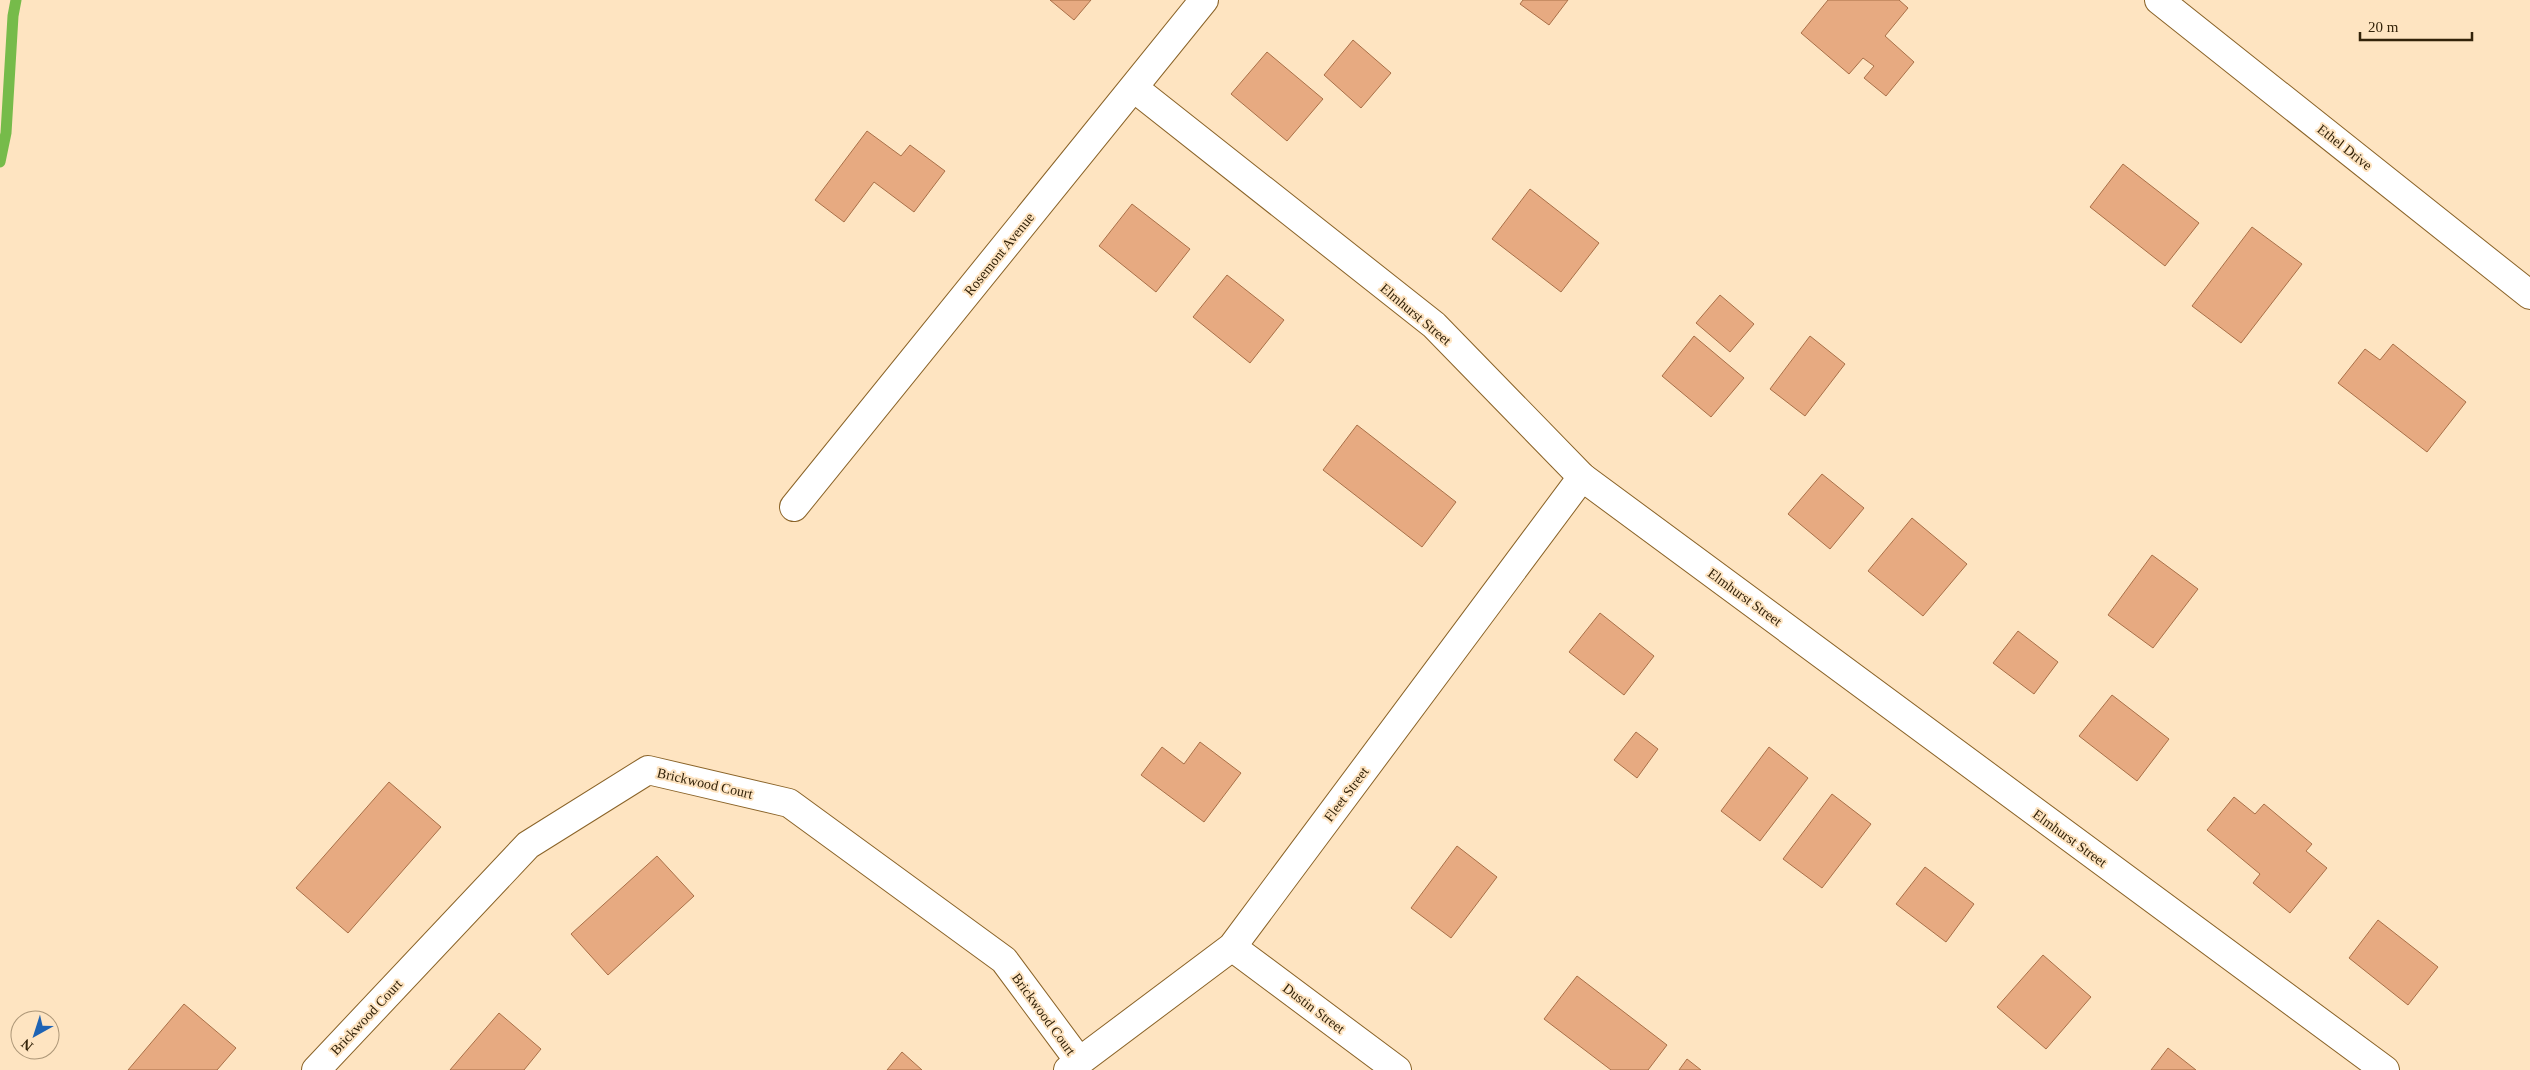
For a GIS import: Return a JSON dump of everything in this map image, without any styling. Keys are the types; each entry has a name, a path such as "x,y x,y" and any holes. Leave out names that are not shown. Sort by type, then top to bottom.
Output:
{"street":[{"name":"Rosemont Avenue","path":"794,507 1204,0"},
{"name":"Ethel Drive","path":"2159,0 2530,295"},
{"name":"Elmhurst Street","path":"1134,88 1434,325 1582,477 2385,1070"},
{"name":"Fleet Street","path":"1073,1066 1232,946 1582,477"},
{"name":"Brickwood Court","path":"316,1070 528,845 648,770 789,803 1004,960 1073,1066"},
{"name":"Dustin Street","path":"1232,946 1397,1070"}],"building":[{"path":"1050,0 1091,0 1074,20"},
{"path":"1523,0 1568,0 1549,25 1520,4"},
{"path":"1828,0 1899,0 1908,8 1885,36 1914,62 1886,96 1864,78 1874,66 1863,58 1849,74 1801,33"},
{"path":"1353,40 1391,73 1361,108 1324,75"},
{"path":"1267,52 1323,99 1287,141 1231,94"},
{"path":"867,131 901,156 910,145 945,171 914,212 874,182 844,222 815,200"},
{"path":"2123,164 2199,223 2165,266 2090,207"},
{"path":"1530,189 1599,243 1561,292 1492,239"},
{"path":"1132,204 1190,249 1156,292 1099,246"},
{"path":"2252,227 2302,264 2241,343 2192,306"},
{"path":"1227,275 1284,320 1250,363 1193,317"},
{"path":"1720,295 1754,324 1730,352 1696,323"},
{"path":"1694,336 1744,378 1711,417 1662,376"},
{"path":"1810,336 1845,364 1805,416 1770,389"},
{"path":"2393,344 2466,402 2427,452 2338,383 2365,349 2380,360"},
{"path":"1357,425 1456,502 1422,547 1323,470"},
{"path":"1822,474 1864,508 1830,549 1788,514"},
{"path":"1912,518 1967,564 1923,616 1868,571"},
{"path":"2152,555 2198,589 2153,648 2108,615"},
{"path":"1600,613 1654,656 1624,695 1569,652"},
{"path":"2018,631 2058,662 2034,694 1993,663"},
{"path":"2112,695 2169,739 2137,781 2079,736"},
{"path":"1636,732 1658,749 1637,778 1614,760"},
{"path":"1200,742 1241,773 1204,822 1141,775 1162,747 1184,764"},
{"path":"1769,747 1808,778 1760,841 1721,811"},
{"path":"389,782 441,827 348,933 296,888"},
{"path":"1832,794 1871,824 1822,888 1783,859"},
{"path":"2234,797 2255,814 2264,804 2312,844 2306,851 2327,868 2290,913 2253,883 2260,874 2207,830"},
{"path":"1457,846 1497,877 1451,938 1411,908"},
{"path":"657,856 694,896 608,975 571,934"},
{"path":"1925,867 1974,904 1946,942 1896,904"},
{"path":"2378,920 2438,967 2408,1005 2349,958"},
{"path":"2043,955 2091,997 2046,1049 1997,1007"},
{"path":"1577,976 1667,1045 1648,1070 1611,1070 1544,1019"},
{"path":"184,1004 236,1048 217,1070 128,1070"},
{"path":"499,1013 541,1049 524,1070 450,1070"},
{"path":"2168,1048 2196,1070 2151,1070"},
{"path":"902,1052 922,1070 887,1070"},
{"path":"1687,1059 1701,1070 1679,1070"}],"waterway":[{"path":"0,162 6,133 13,16 16,0"}]}
